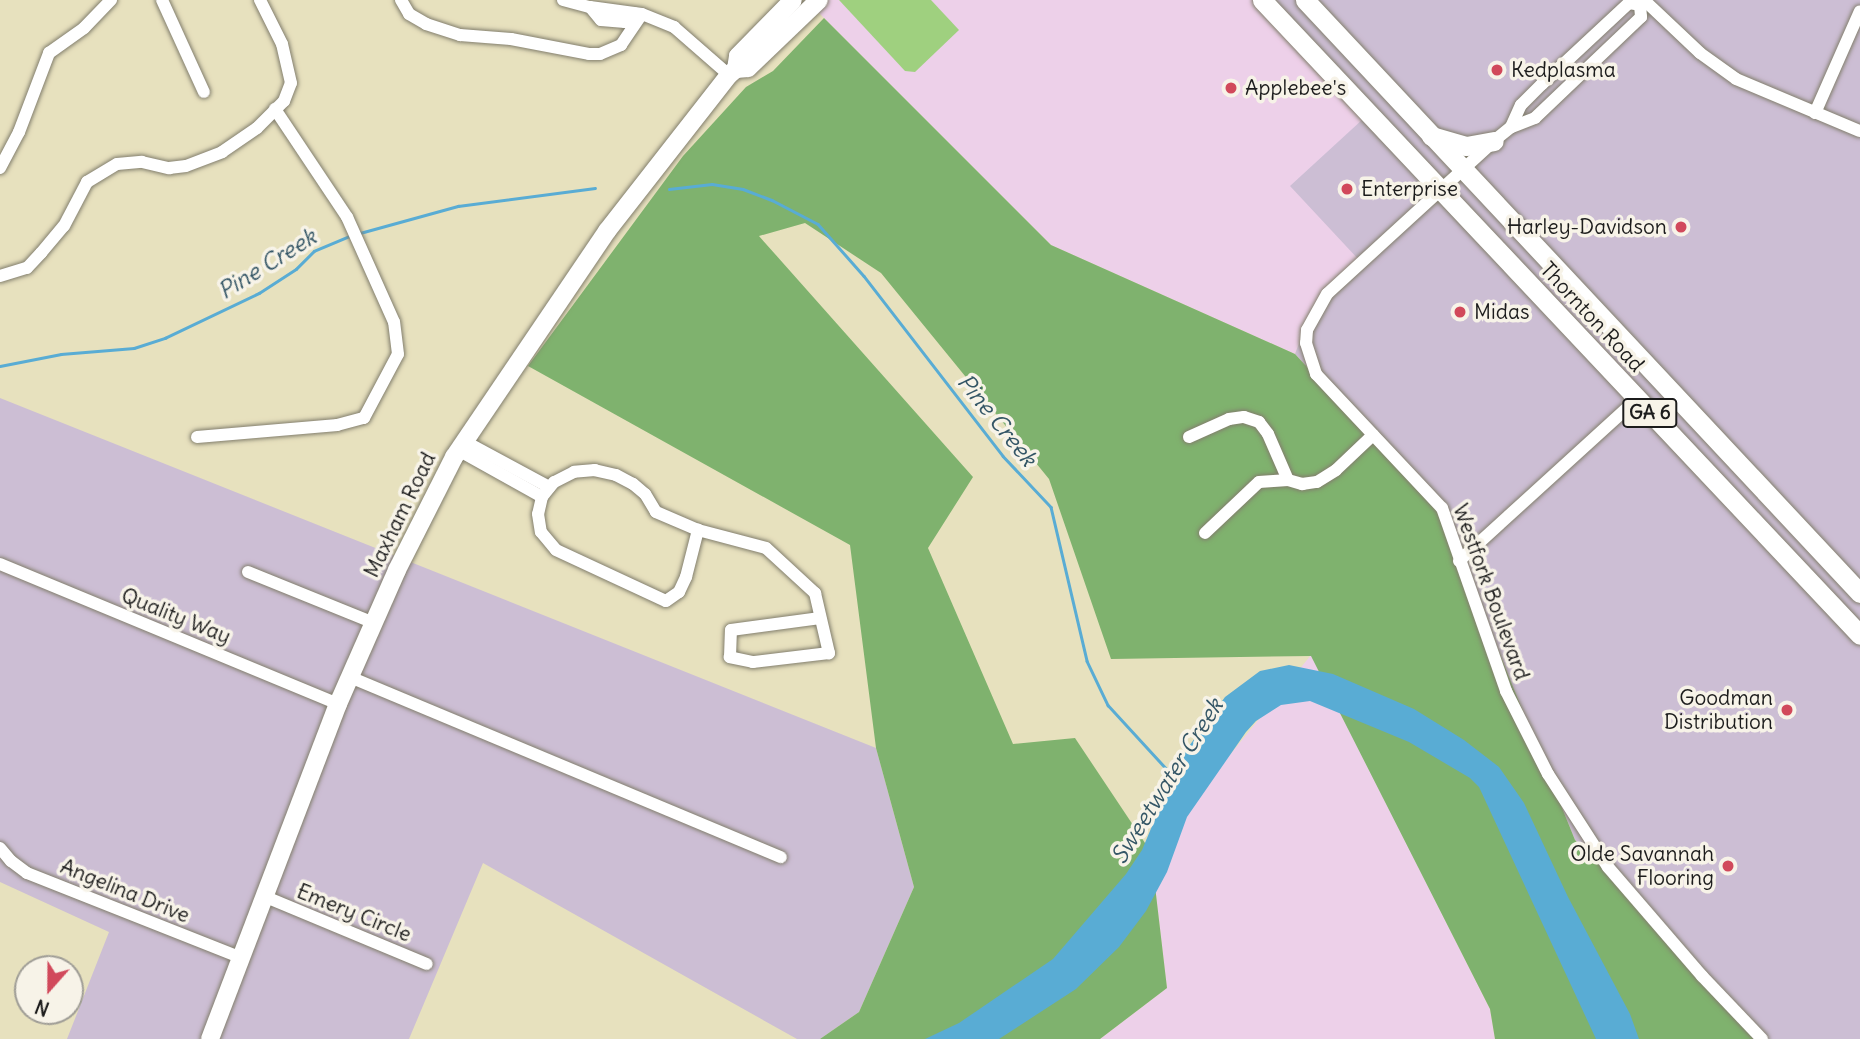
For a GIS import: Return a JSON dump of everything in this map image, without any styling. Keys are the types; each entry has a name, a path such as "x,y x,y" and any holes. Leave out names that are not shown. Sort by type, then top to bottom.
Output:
{"highway":[{"name":"Thornton Road","path":"1262,0 1860,635"},
{"name":"Thornton Road","path":"1305,0 1427,134 1860,593"},
{"path":"1427,134 1466,146 1494,141"}],"main road":[{"name":"Maxham Road","path":"210,1039 338,704 374,623 461,445 607,231 733,72 738,56 793,0"},
{"name":"Maxham Road","path":"733,72 748,68 819,0"}],"street":[{"path":"0,168 19,132 49,53 84,28 111,0"},
{"path":"162,0 204,92"},
{"path":"0,275 27,268 64,226 87,182 117,164 142,162 169,168 186,166 222,152 257,128 284,101 291,83 282,44 260,0"},
{"path":"401,0 409,14 426,24 460,35 511,39 600,54 621,46 639,14"},
{"path":"563,0 590,8 601,20 625,22 639,14"},
{"path":"590,8 603,1 627,4 639,14 674,27 733,72"},
{"path":"1643,2 1717,67 1760,90 1860,131"},
{"name":"Westfork Boulevard","path":"1511,127 1521,105 1542,84 1629,3 1643,2 1641,17 1535,118 1511,127 1494,141 1327,294 1307,330 1308,355 1316,374 1442,508 1506,691 1556,787 1608,867 1702,976 1762,1039"},
{"path":"1815,113 1860,11"},
{"path":"197,437 337,425 364,418 398,354 394,321 347,217 275,109"},
{"path":"1459,561 1637,399"},
{"path":"1189,437 1229,419 1244,417 1259,422 1268,434 1288,480"},
{"path":"1205,533 1259,482 1317,482 1336,470 1373,435"},
{"path":"461,445 545,492"},
{"path":"698,530 686,577 679,592 666,601 556,550 541,532 538,514 545,492 574,472 595,470 616,475 645,494 656,512 698,530 766,548 815,593 829,653 753,662 730,657 731,630 820,618"},
{"name":"Quality Way","path":"0,564 338,704"},
{"path":"248,572 374,623"},
{"path":"350,677 781,857"},
{"name":"Angelina Drive","path":"0,848 11,862 27,873 242,958"},
{"name":"Emery Circle","path":"265,897 428,964"}],"shaded area":[{"path":"806,0 1275,0 1375,108 1359,260 1314,305 1295,354 1051,245"},
{"path":"1275,0 1860,0 1860,1039 1767,1039 1575,840 1443,514 1295,354 1314,305 1359,260 1290,186 1375,108"},
{"path":"0,398 876,748 914,887 859,1012 820,1039 797,1039 483,863 409,1039 67,1039 72,1025 84,1025 84,996 109,932 0,882"},
{"path":"1311,655 1490,1009 1495,1039 1100,1039 1167,988 1151,852"}],"green space":[{"path":"839,0 931,0 959,30 915,72 905,71"},
{"path":"824,18 1051,245 1295,354 1443,514 1575,840 1767,1039 1495,1039 1490,1009 1311,656 1111,659 1049,479 881,273 805,223 759,236 973,477 928,548 1013,744 1075,738 1151,852 1167,988 1100,1039 820,1039 859,1012 914,887 876,748 850,545 528,366 683,156 746,87 773,71"}],"water":[{"path":"1289,665 1333,674 1414,709 1464,740 1499,767 1524,803 1568,897 1630,1014 1639,1039 1596,1039 1479,787 1470,778 1409,742 1310,701 1281,705 1256,721 1246,732 1187,817 1167,872 1146,911 1119,947 1076,989 999,1039 925,1039 959,1023 1053,959 1126,874 1142,850 1181,757 1225,697 1260,671"}],"waterway":[{"name":"Pine Creek","path":"669,189 712,184 743,189 772,200 818,224 864,276 1003,456 1051,507 1087,661 1108,705 1174,777"},
{"name":"Pine Creek","path":"360,233 458,206 595,188"},
{"name":"Pine Creek","path":"0,366 61,354 134,348 165,338 259,293 296,269 314,251 350,236"}],"place":[{"name":"Kedplasma","path":"1497,70"},
{"name":"Applebee's","path":"1231,88"},
{"name":"Enterprise","path":"1347,189"},
{"name":"Harley-Davidson","path":"1681,227"},
{"name":"Midas","path":"1460,312"},
{"name":"Goodman Distribution","path":"1787,710"},
{"name":"Olde Savannah Flooring","path":"1728,866"}],"water label":[{"name":"Sweetwater Creek","path":"1167,781"}]}
